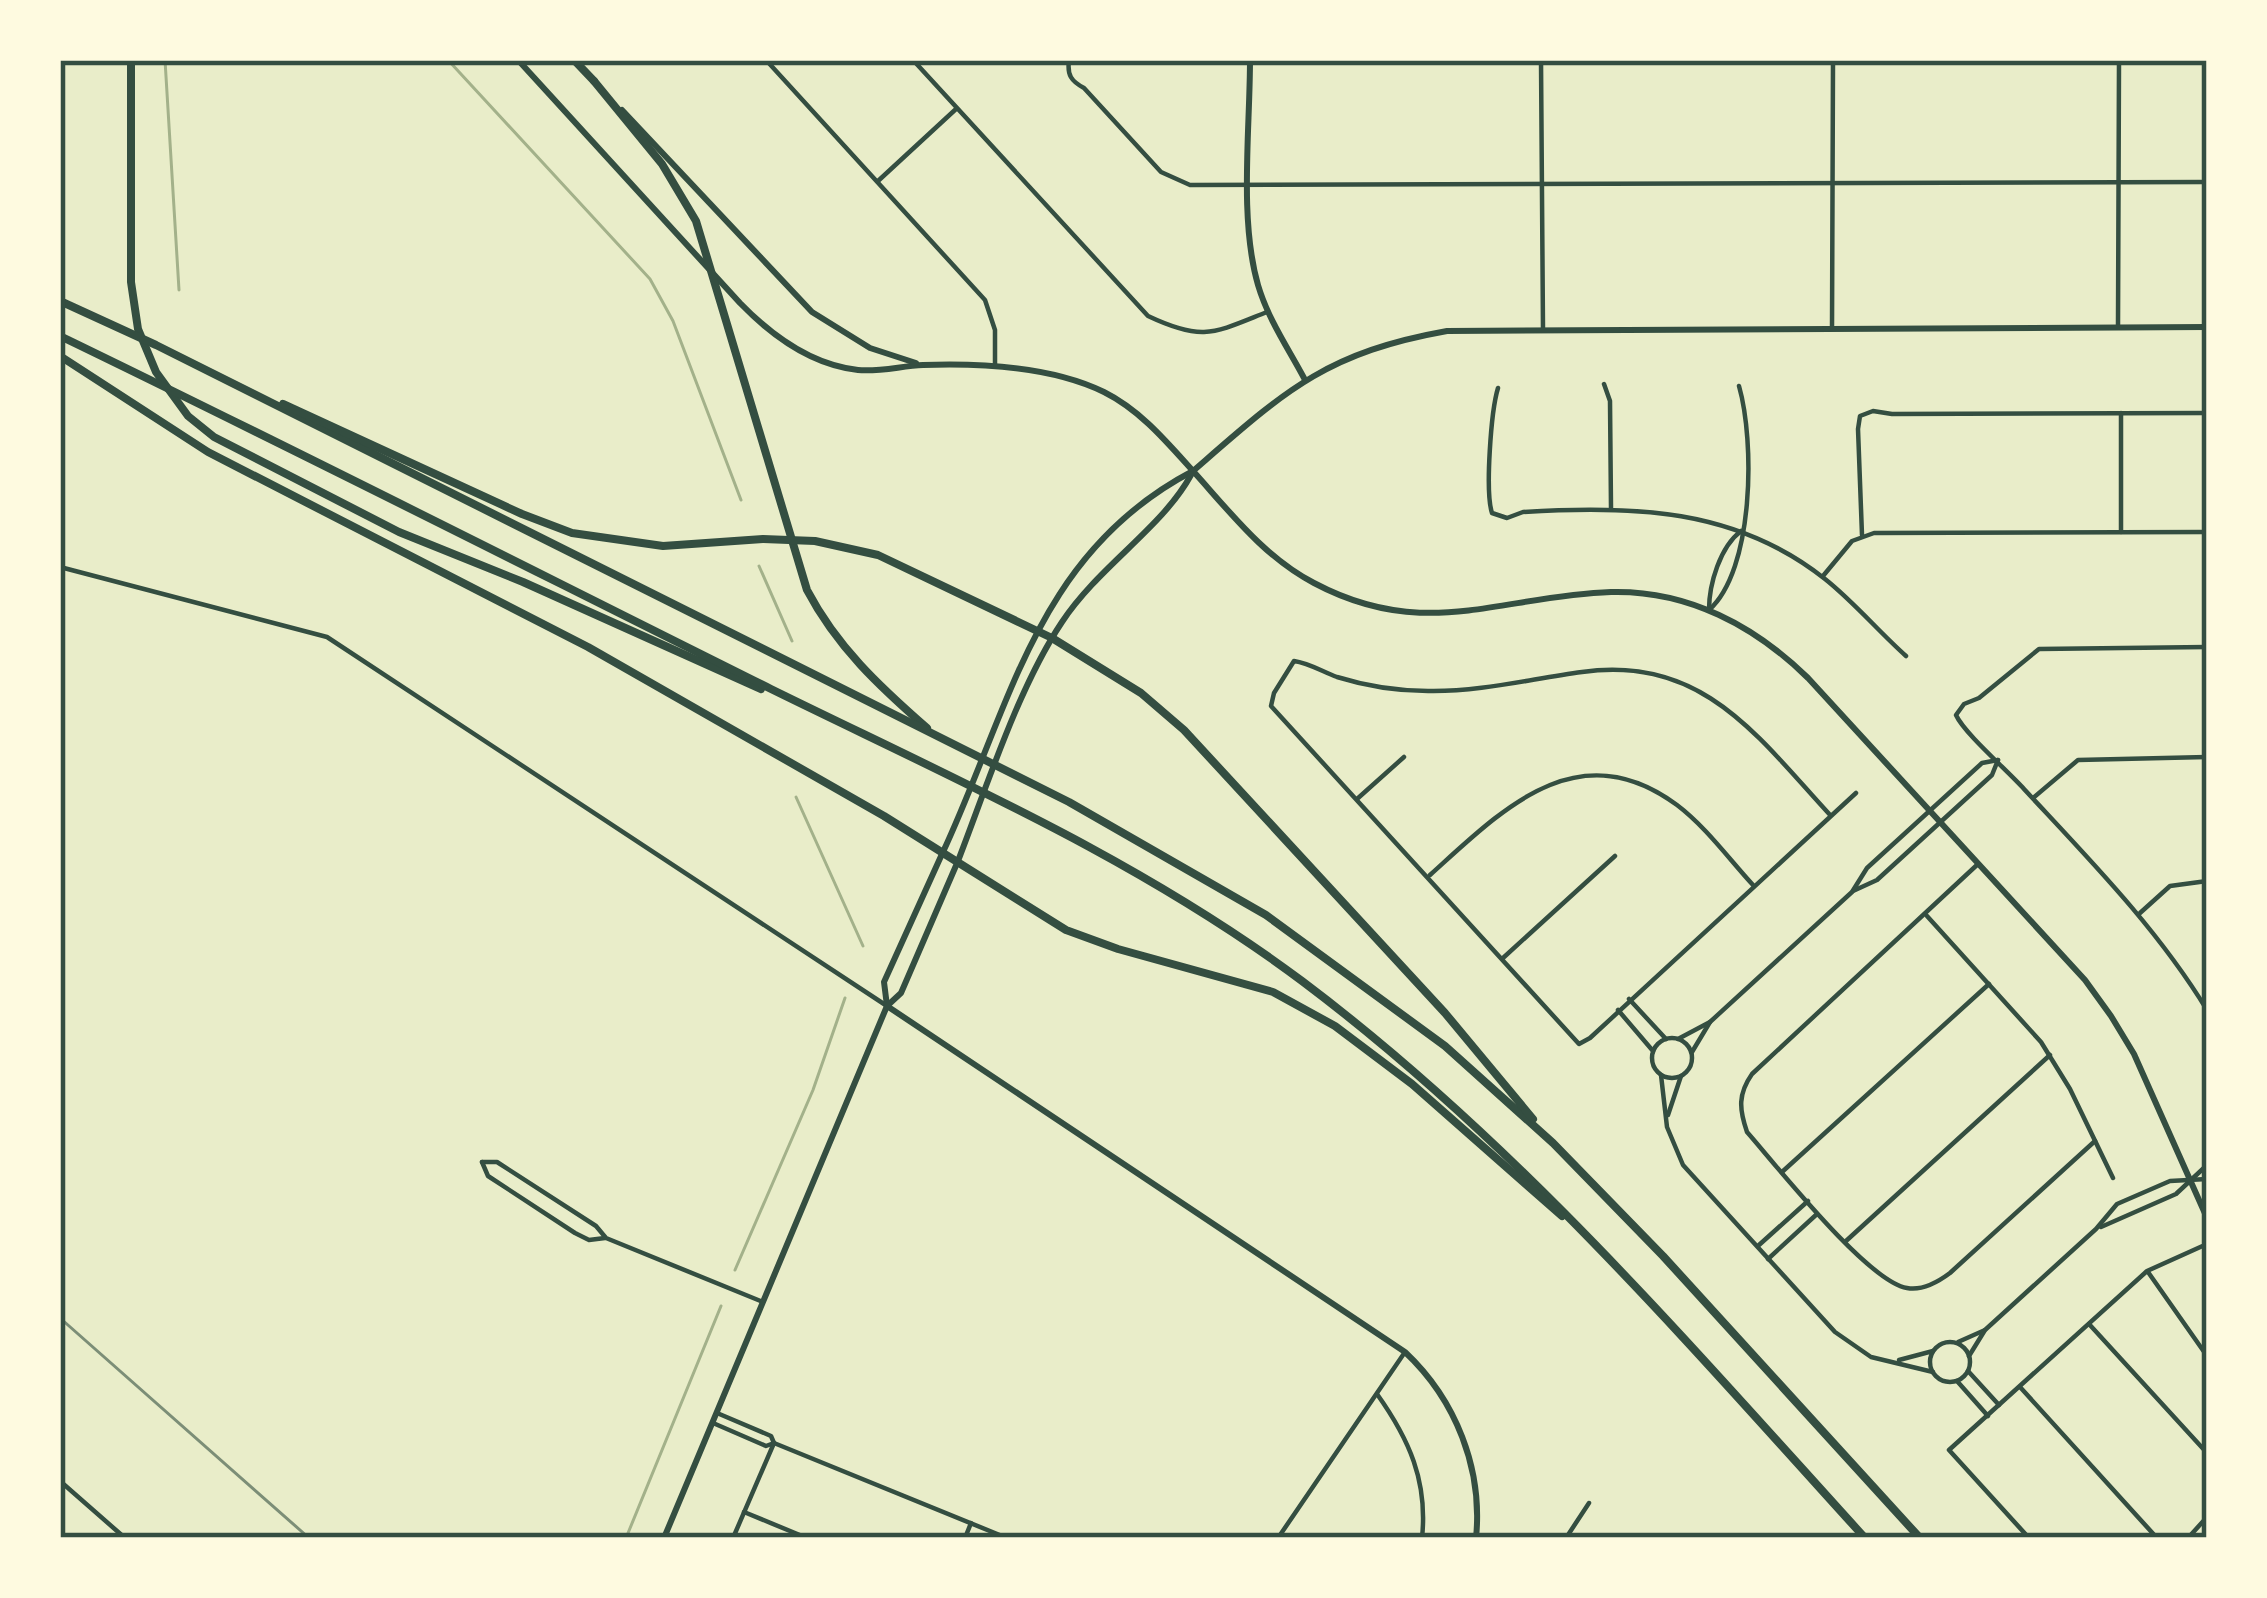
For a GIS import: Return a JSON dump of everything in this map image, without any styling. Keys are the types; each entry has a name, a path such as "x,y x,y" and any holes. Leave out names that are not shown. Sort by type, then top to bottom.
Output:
{"main road":[{"path":"131,60 130,282 142,342 170,393 201,428 250,458 399,532 855,730"},
{"path":"574,60 662,164 696,221 807,590 826,625 858,664 938,736"},
{"path":"60,301 560,529 637,545 814,541 890,559 1052,638 1142,693 1184,730 1444,1013 1553,1143"},
{"path":"60,336 1099,850 1297,977 1392,1051 1497,1143 1625,1273 1865,1538"},
{"path":"156,345 938,736 1140,840 1266,915 1445,1046 1553,1143 1664,1256 1920,1538"},
{"path":"60,356 208,452 589,647 943,852 1066,930 1118,950 1274,992 1335,1025 1412,1084 1625,1273"}],"street":[{"path":"518,60 740,303 777,336 835,364 858,370 922,365 1062,376 1107,394 1148,423 1276,559 1313,583 1372,606 1455,615 1613,592 1663,597 1741,625 1793,663 2085,980 2134,1054 2207,1218"},
{"path":"766,60 985,300 995,330 994,369"},
{"path":"913,60 1148,316 1173,328 1210,334 1268,312"},
{"path":"1069,60 1068,74 1074,83 1173,180 1190,185 2207,182"},
{"path":"1250,60 1254,270 1268,312 1304,378"},
{"path":"1541,60 1543,330"},
{"path":"1832,329 1833,60"},
{"path":"2118,327 2119,60"},
{"path":"594,81 812,312 870,347 922,365"},
{"path":"878,181 956,109"},
{"path":"887,1006 884,982 952,833 1035,630 1066,581 1162,487 1193,471 1304,378 1364,352 1432,334 2207,327"},
{"path":"1604,384 1610,401 1611,508"},
{"path":"1708,610 1722,598 1743,545 1746,408 1739,386"},
{"path":"1498,388 1492,407 1487,498 1492,513 1507,518 1523,512 1611,508 1685,514 1741,531 1823,577 1906,656"},
{"path":"1862,535 1860,416 1873,411 2207,413"},
{"path":"2121,413 2121,532"},
{"path":"664,1538 887,1006 901,993 1052,638 1089,585 1178,500 1193,471"},
{"path":"1708,610 1708,592 1729,540 1741,531"},
{"path":"1823,577 1843,550 1862,535 2207,532"},
{"path":"60,567 327,637 1405,1352 1448,1406 1469,1452 1477,1493 1476,1538"},
{"path":"2207,647 2039,649 1979,698 1964,704 1957,715 1961,727 1998,760 2138,914 2207,1010"},
{"path":"1831,816 1738,716 1694,687 1655,673 1609,669 1474,690 1426,691 1376,687 1294,661 1271,706 1579,1043 1590,1038 1856,793"},
{"path":"1357,799 1404,757"},
{"path":"2033,798 2070,765 2086,758 2207,757"},
{"path":"1998,760 1982,764 1710,1022 1678,1039 1666,1039 1653,1051 1671,1141 1683,1165 1850,1345 1871,1357 1933,1372 1942,1381 1957,1381 1968,1371 1969,1356 1985,1330 2117,1204 2170,1181 2207,1180"},
{"path":"1852,892 1877,880 1992,775 1998,760"},
{"path":"1428,877 1523,796 1558,781 1594,777 1639,785 1679,807 1753,886"},
{"path":"1503,958 1615,856"},
{"path":"1978,864 1752,1074 1744,1085 1740,1106 1747,1132 1876,1274 1907,1288 1928,1286 1950,1273 2095,1141"},
{"path":"2138,914 2177,882 2207,881"},
{"path":"1925,914 2050,1055 2113,1178"},
{"path":"1782,1172 1989,984"},
{"path":"1629,999 1666,1039"},
{"path":"1618,1010 1653,1051"},
{"path":"1668,1115 1681,1076 1691,1065 1691,1052 1710,1022"},
{"path":"1678,1039 1691,1052"},
{"path":"1846,1241 2050,1055"},
{"path":"1661,1075 1681,1076"},
{"path":"606,1238 589,1240 575,1233 488,1176 482,1162 497,1162 596,1226 606,1238 764,1302"},
{"path":"2096,1229 2176,1194 2207,1165"},
{"path":"1757,1247 1808,1202"},
{"path":"1768,1259 1819,1213"},
{"path":"2029,1538 1949,1450 2147,1271 2207,1244"},
{"path":"2147,1271 2207,1356"},
{"path":"2089,1324 2207,1453"},
{"path":"1898,1360 1985,1330"},
{"path":"1956,1343 1969,1356"},
{"path":"1933,1351 1933,1372"},
{"path":"1278,1538 1405,1352"},
{"path":"1968,1371 1999,1405"},
{"path":"1957,1381 1988,1416"},
{"path":"2020,1387 2157,1538"},
{"path":"1377,1394 1414,1457 1423,1499 1422,1538"},
{"path":"717,1412 771,1436 774,1443 733,1538"},
{"path":"712,1423 766,1446 774,1443 1007,1538"},
{"path":"60,1480 125,1538"},
{"path":"1567,1538 1589,1503"},
{"path":"744,1512 807,1538"},
{"path":"2188,1538 2207,1517"},
{"path":"965,1538 971,1523"}],"waterway":[{"path":"165,60 179,290"},
{"path":"448,60 650,279 673,321 741,500"},
{"path":"759,566 792,641"},
{"path":"796,797 863,946"},
{"path":"735,1270 813,1090 845,998"},
{"path":"626,1538 721,1306"}],"railway":[{"path":"60,1318 309,1538"}]}
